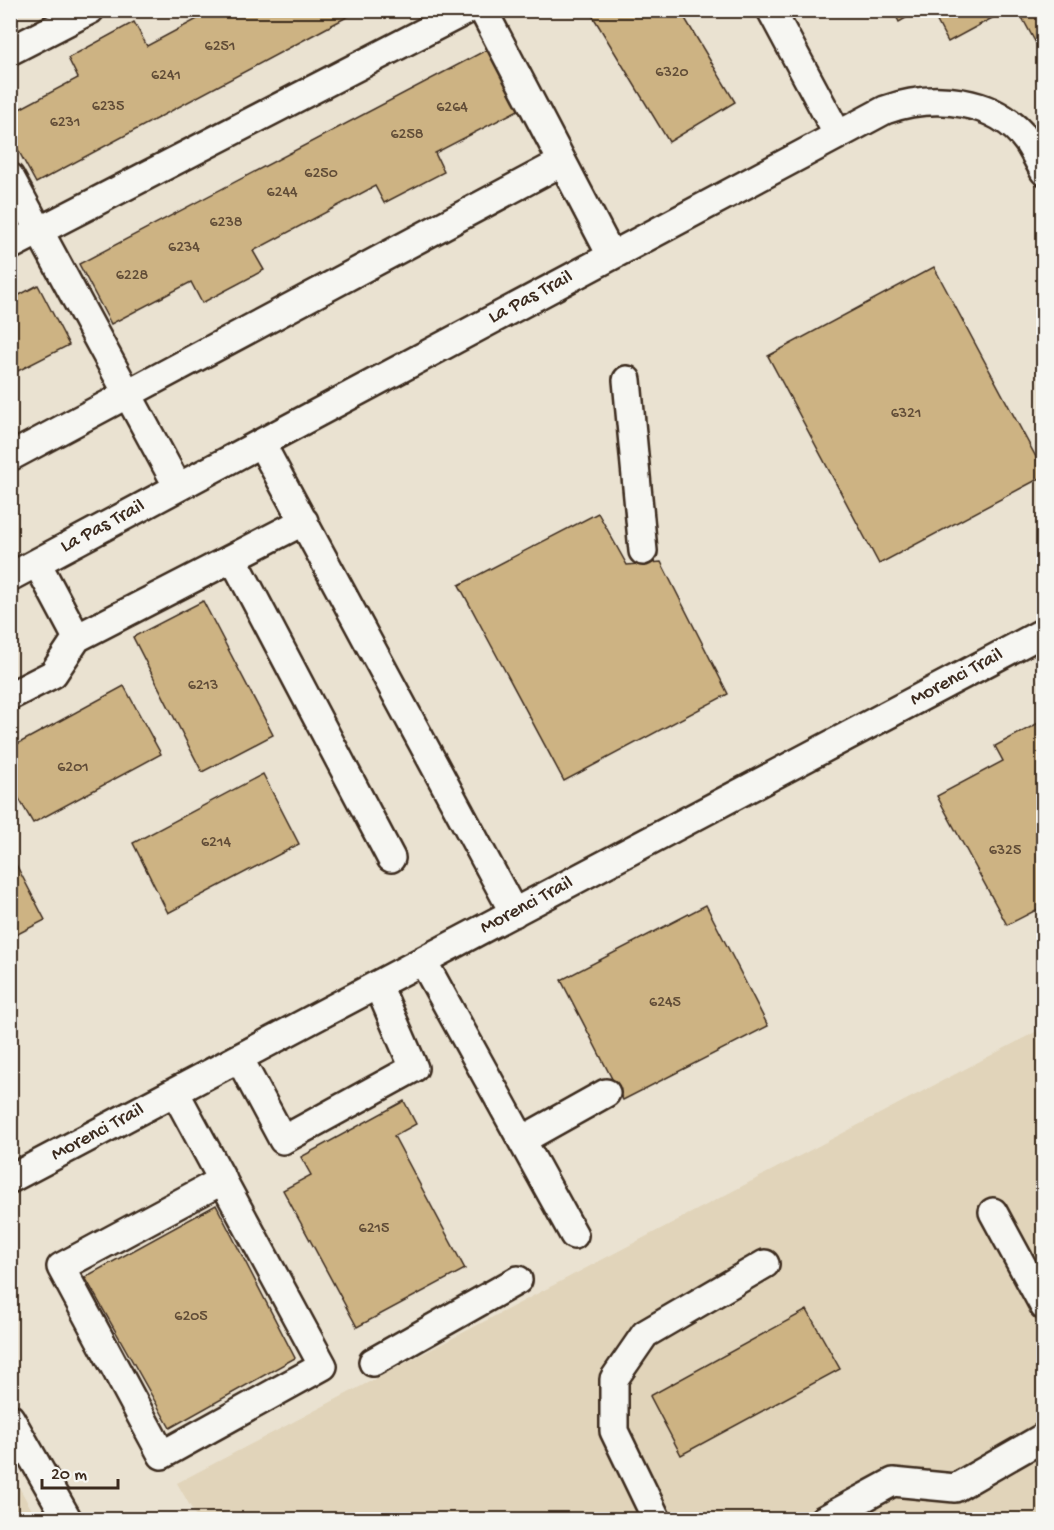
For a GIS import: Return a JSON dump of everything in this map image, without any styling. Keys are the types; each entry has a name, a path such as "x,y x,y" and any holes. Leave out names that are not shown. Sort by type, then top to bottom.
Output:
{"street":[{"path":"10,51 90,10"},
{"path":"10,246 467,10"},
{"path":"483,10 611,255"},
{"path":"771,10 837,135"},
{"name":"La Pas Trail","path":"10,577 611,255 896,106 931,100 955,102 978,108 1010,124 1028,142 1044,171"},
{"path":"10,457 562,162"},
{"path":"10,177 178,487"},
{"path":"627,380 643,551"},
{"path":"261,443 514,913"},
{"path":"10,696 53,674 77,638 304,521"},
{"path":"233,558 391,858"},
{"path":"37,563 77,638"},
{"name":"Morenci Trail","path":"10,1179 1044,632"},
{"path":"423,961 574,1235"},
{"path":"239,1058 283,1140 414,1068 378,985"},
{"path":"175,1092 223,1180 323,1366 162,1455 61,1267 223,1180"},
{"path":"522,1140 606,1093"},
{"path":"993,1212 1044,1306"},
{"path":"657,1520 614,1431 614,1379 645,1334 765,1264"},
{"path":"373,1362 518,1280"},
{"path":"10,1418 68,1520"},
{"path":"823,1520 893,1482 955,1488 1044,1437"}],"shaded area":[{"path":"1043,1028 1043,1519 198,1520 177,1483"},
{"path":"11,1473 37,1519 11,1519"}],"building":[{"path":"214,10 360,10 36,183 10,135 10,114 78,78 68,58 134,22 147,46"},
{"path":"589,10 680,10 735,102 669,142"},
{"path":"893,10 920,10 899,22"},
{"path":"931,10 1007,10 948,42"},
{"path":"1018,10 1044,10 1044,58"},
{"path":"488,49 520,109 435,153 444,172 384,203 375,186 253,251 264,270 202,303 191,282 111,324 79,264"},
{"path":"934,267 1044,472 1044,476 879,564 768,356"},
{"path":"38,285 69,345 10,375 10,300"},
{"path":"598,513 627,565 661,562 728,694 564,781 459,585"},
{"path":"203,601 273,735 202,772 133,637"},
{"path":"124,686 161,754 33,823 10,783 10,748"},
{"path":"1044,720 1044,906 1007,925 937,796 1003,761 995,746"},
{"path":"263,774 299,844 168,913 133,843"},
{"path":"10,853 45,920 10,938"},
{"path":"706,905 768,1026 623,1100 561,980"},
{"path":"404,1101 416,1124 394,1136 465,1269 357,1327 283,1190 311,1175 301,1157"},
{"path":"216,1205 295,1358 170,1428 85,1277"},
{"path":"807,1310 840,1369 681,1455 650,1396"}]}
